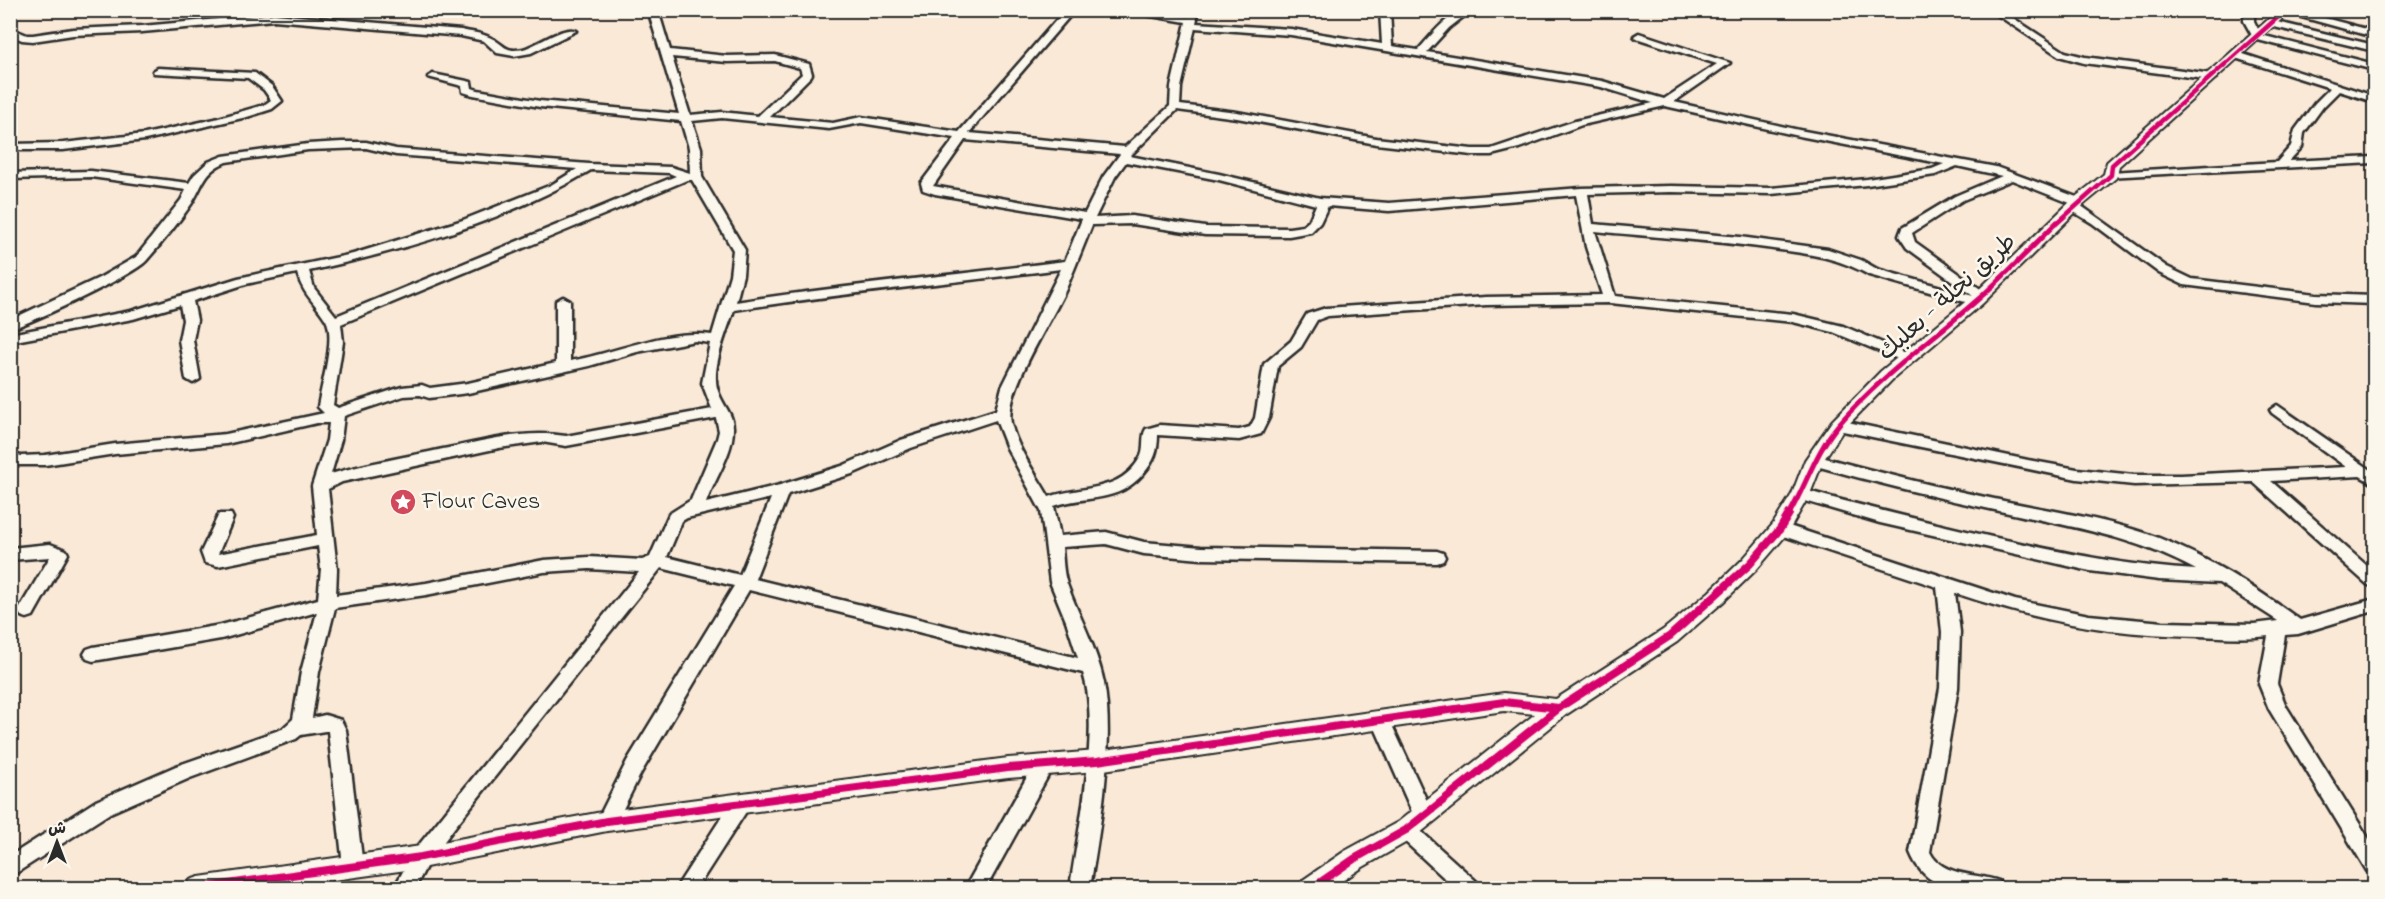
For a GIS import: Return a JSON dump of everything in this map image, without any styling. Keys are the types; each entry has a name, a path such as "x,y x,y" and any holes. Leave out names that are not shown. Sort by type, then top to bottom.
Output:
{"street":[{"path":"652,10 695,148 691,177"},
{"path":"1071,10 962,136 929,178 927,188 1088,220 1132,220 1205,231 1289,232 1307,229 1314,223 1323,203"},
{"path":"1120,10 1271,29 1602,84 1665,103 1799,134 1996,170 2076,204 2163,270 2189,282 2316,298 2374,300"},
{"path":"1385,10 1387,48"},
{"path":"1420,54 1446,26 1468,10"},
{"path":"1994,10 2062,54 2084,60 2212,77"},
{"path":"2249,10 2249,21 2257,37 2374,67"},
{"path":"2282,15 2374,33"},
{"path":"2282,15 2374,48"},
{"name":"طريق نحلة - بعلبك","path":"1312,888 1354,859 1406,830 1423,814 1559,708 1670,636 1750,564 1780,529 1801,494 1814,460 1838,425 1908,358 1978,299 2076,204 2111,175 2112,165 2282,15"},
{"path":"10,31 25,38 33,38 73,32 142,29 274,17 461,33 491,40 496,48 506,53 528,51 571,31"},
{"path":"1080,888 1097,761 1098,717 1091,668 1075,621 1058,582 1049,511 1014,448 1003,413 1009,387 1059,290 1088,220 1109,177 1126,154 1175,107 1176,87 1192,18"},
{"path":"1175,107 1238,115 1376,141 1472,153 1504,150 1579,123 1665,103 1725,63 1639,36"},
{"path":"666,53 727,59 775,58 805,66 807,74 803,79 762,118"},
{"path":"2236,55 2374,99"},
{"path":"10,147 50,145 67,147 170,134 268,107 277,101 268,88 251,75 158,71"},
{"path":"433,77 468,84 468,91 540,104 687,118 722,115 762,118 839,127 851,121 861,120 962,136 1126,154 1323,203 1389,207 1581,191 1807,189 1935,172 1955,163"},
{"path":"2282,164 2296,147 2299,132 2319,105 2338,87"},
{"path":"10,324 106,279 140,260 187,201 206,169 223,159 331,146 366,145 396,152 589,167 671,170 691,177 739,250 740,261 717,340 709,380 711,393 722,412 726,431 702,486 698,503 675,518 657,561 421,857 404,888"},
{"path":"2111,175 2374,160"},
{"path":"10,338 133,315 243,281 356,257 467,223 538,195 589,167"},
{"path":"10,176 91,174 194,187"},
{"path":"1978,299 1911,245 1905,236 1906,231 1959,198 2013,176"},
{"path":"334,322 691,177"},
{"path":"1581,191 1592,247 1610,299"},
{"path":"1588,227 1740,241 1828,253 1857,262 1873,272 1978,299"},
{"path":"726,307 824,292 888,287 1070,264"},
{"path":"302,269 308,289 334,322 336,342 325,407 337,416"},
{"path":"186,299 190,320 186,340 193,378"},
{"path":"1045,504 1061,496 1110,493 1128,483 1151,455 1151,432 1161,430 1239,435 1256,431 1262,418 1271,364 1296,344 1312,317 1319,314 1486,301 1610,299 1810,321 1838,329 1908,358"},
{"path":"563,301 563,366"},
{"path":"10,457 19,461 45,460 115,449 226,439 317,418 337,416 402,392 422,390 429,393 468,387 589,362 635,348 695,337 717,340"},
{"path":"2277,410 2368,475"},
{"path":"321,486 337,478 406,461 500,443 542,437 566,441 722,412"},
{"path":"675,518 847,470 906,444 1003,413"},
{"path":"10,868 103,807 183,772 289,734 301,723 310,672 327,603 329,568 321,486 334,440 337,416"},
{"path":"1838,425 2077,474 2134,480 2181,480 2255,475 2368,475"},
{"path":"1814,460 1941,493 2125,533 2176,553 2224,577 2298,627"},
{"path":"2255,475 2374,581"},
{"path":"607,821 634,766 745,583 782,490"},
{"path":"1801,494 1880,517 2091,565 2159,574 2224,577"},
{"path":"225,518 209,552 209,558 218,560 326,539"},
{"path":"1780,529 2014,606 2089,622 2196,630 2298,627 2374,605"},
{"path":"1054,543 1106,538 1144,548 1201,553 1437,557"},
{"path":"10,554 50,550 60,554 27,611"},
{"path":"93,654 221,632 327,603 426,589 544,566 589,563 642,566 657,561 1091,668"},
{"path":"1945,582 1951,632 1949,688 1920,852 1924,863 1932,871 1952,879 1992,888"},
{"path":"2278,628 2268,684 2278,709 2374,864"},
{"path":"199,888 421,857 607,821 816,792 1044,765 1097,761 1504,702 1559,708"},
{"path":"1381,721 1423,814"},
{"path":"296,728 325,723 334,725 337,730 353,866"},
{"path":"975,888 1044,765"},
{"path":"686,888 741,804"},
{"path":"1406,830 1469,888"}],"cycle path":[{"path":"1312,888 1354,859 1406,830 1559,708 1670,636 1716,597 1750,564 1780,529 1801,494 1814,460 1838,425 1887,375 1976,301 2078,202 2111,175 2112,165 2286,10"},
{"path":"199,888 421,857 607,821 1008,768 1097,761 1504,702 1559,708"}],"place":[{"name":"Flour Caves","path":"403,502"}]}
